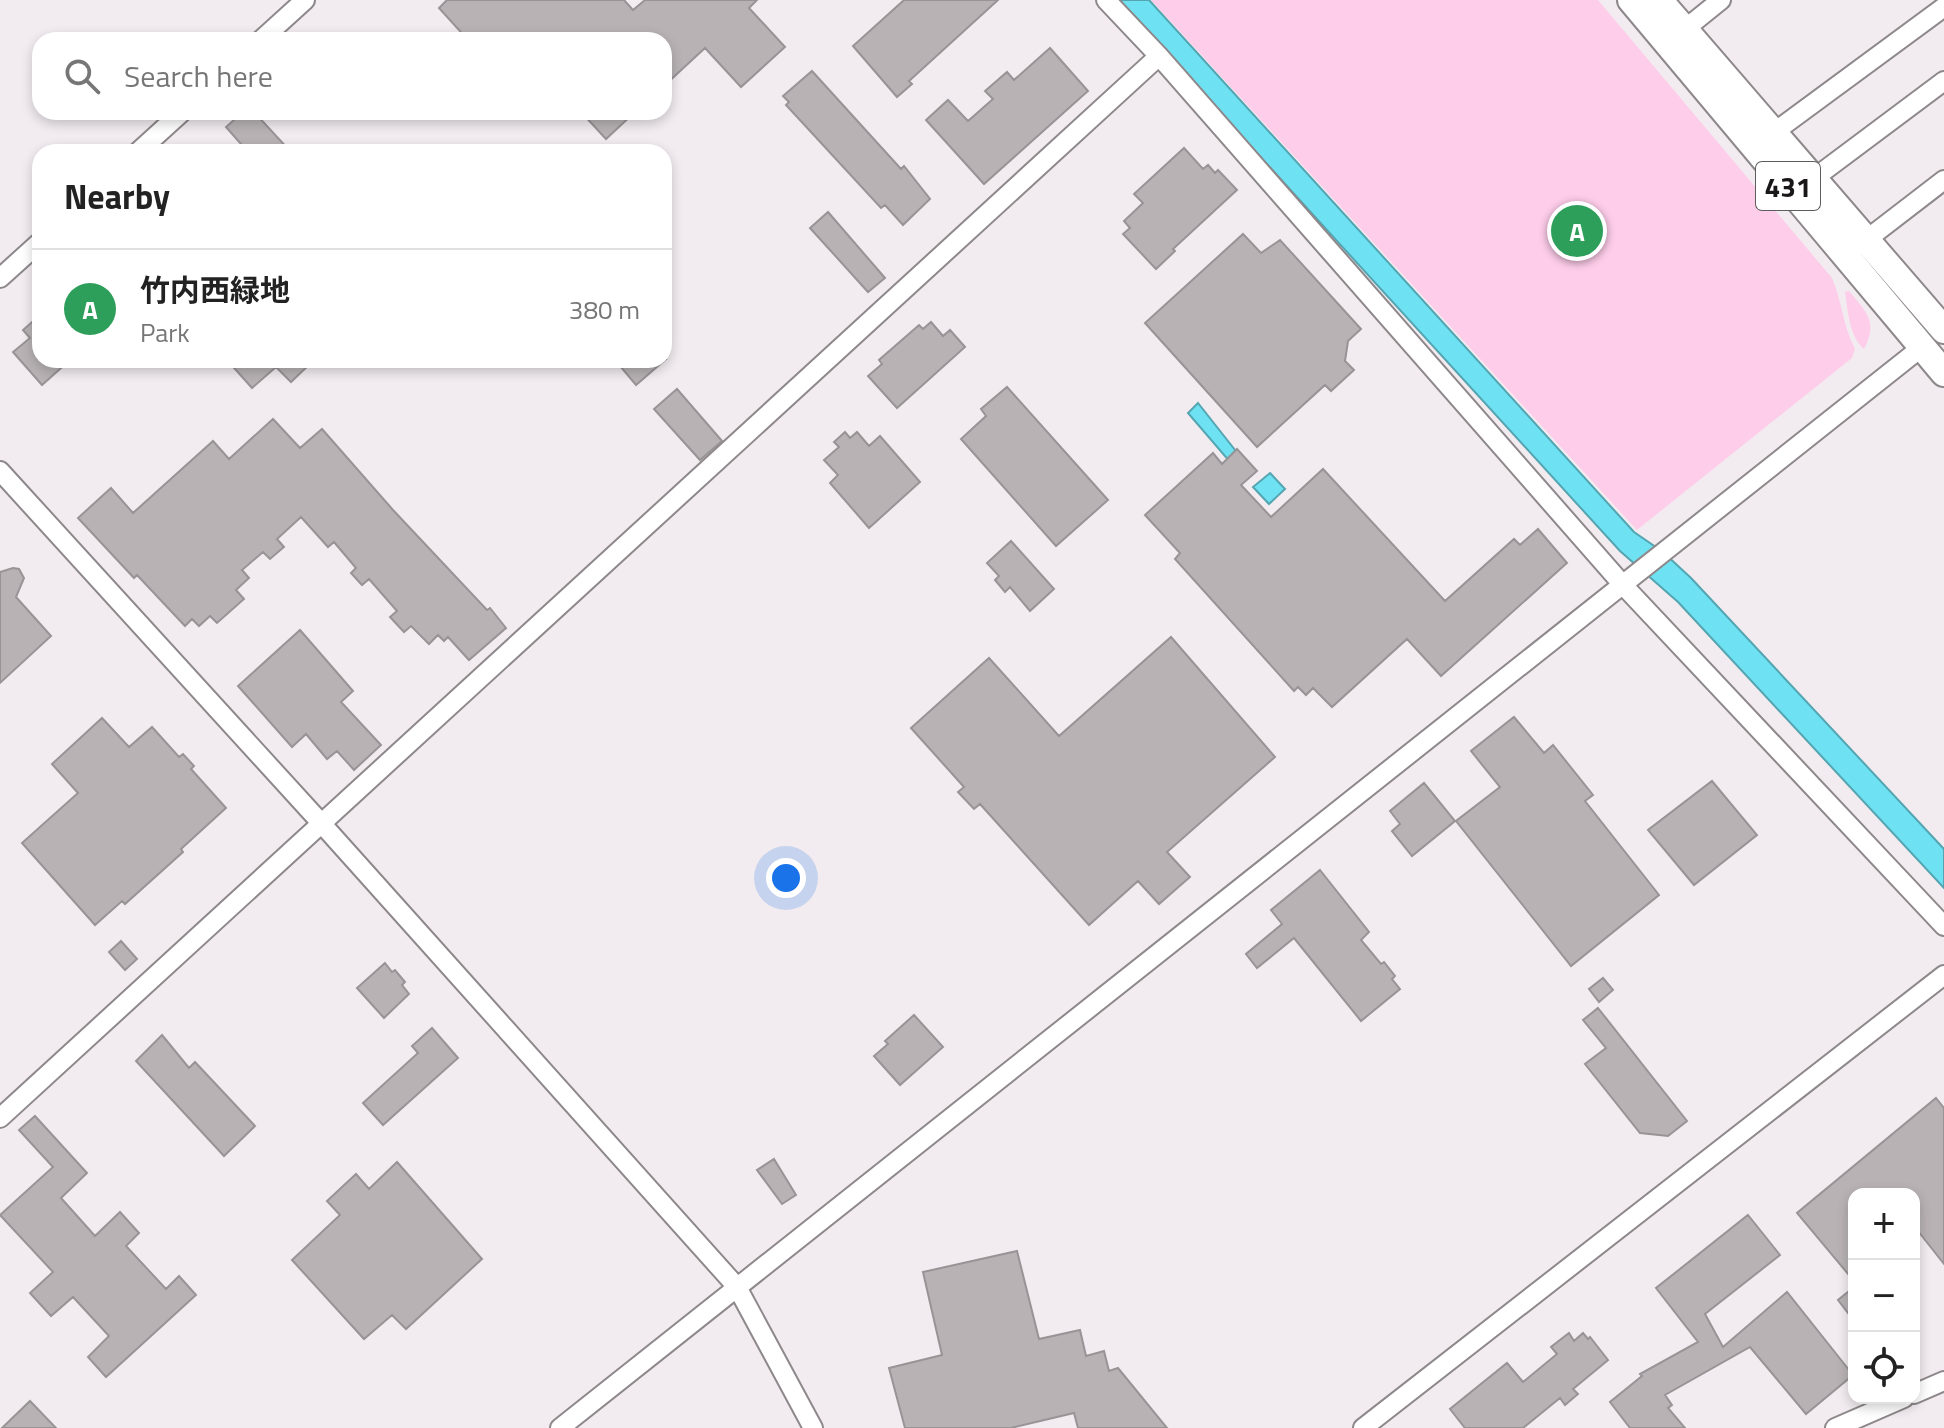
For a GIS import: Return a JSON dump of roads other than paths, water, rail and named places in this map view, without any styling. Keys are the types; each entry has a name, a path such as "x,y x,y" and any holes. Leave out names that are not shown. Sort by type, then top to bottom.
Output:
{"highway":[{"name":"431","path":"1631,0 1944,373"},
{"name":"431","path":"1659,0 1944,330"}],"street":[{"path":"270,32 305,0"},
{"path":"1106,0 1159,56 1623,585 1944,926"},
{"path":"1685,29 1721,0"},
{"path":"1773,133 1944,7"},
{"path":"0,1118 1159,56"},
{"path":"1813,179 1944,81"},
{"path":"147,144 173,120"},
{"path":"1866,240 1944,180"},
{"path":"0,278 32,249"},
{"path":"560,1428 1922,347"},
{"path":"0,471 737,1287 813,1428"},
{"path":"1363,1428 1944,975"},
{"path":"1920,1391 1944,1381"},
{"path":"1835,1428 1890,1404"}],"water":[{"path":"1117,0 1149,0 1634,532 1663,552 1691,578 1944,849 1944,888 1678,602 1620,551"},
{"path":"1198,403 1239,455 1230,462 1188,413"},
{"path":"1270,473 1285,489 1269,504 1253,487"}],"place":[{"name":"竹内西緑地","path":"1577,231"}]}
